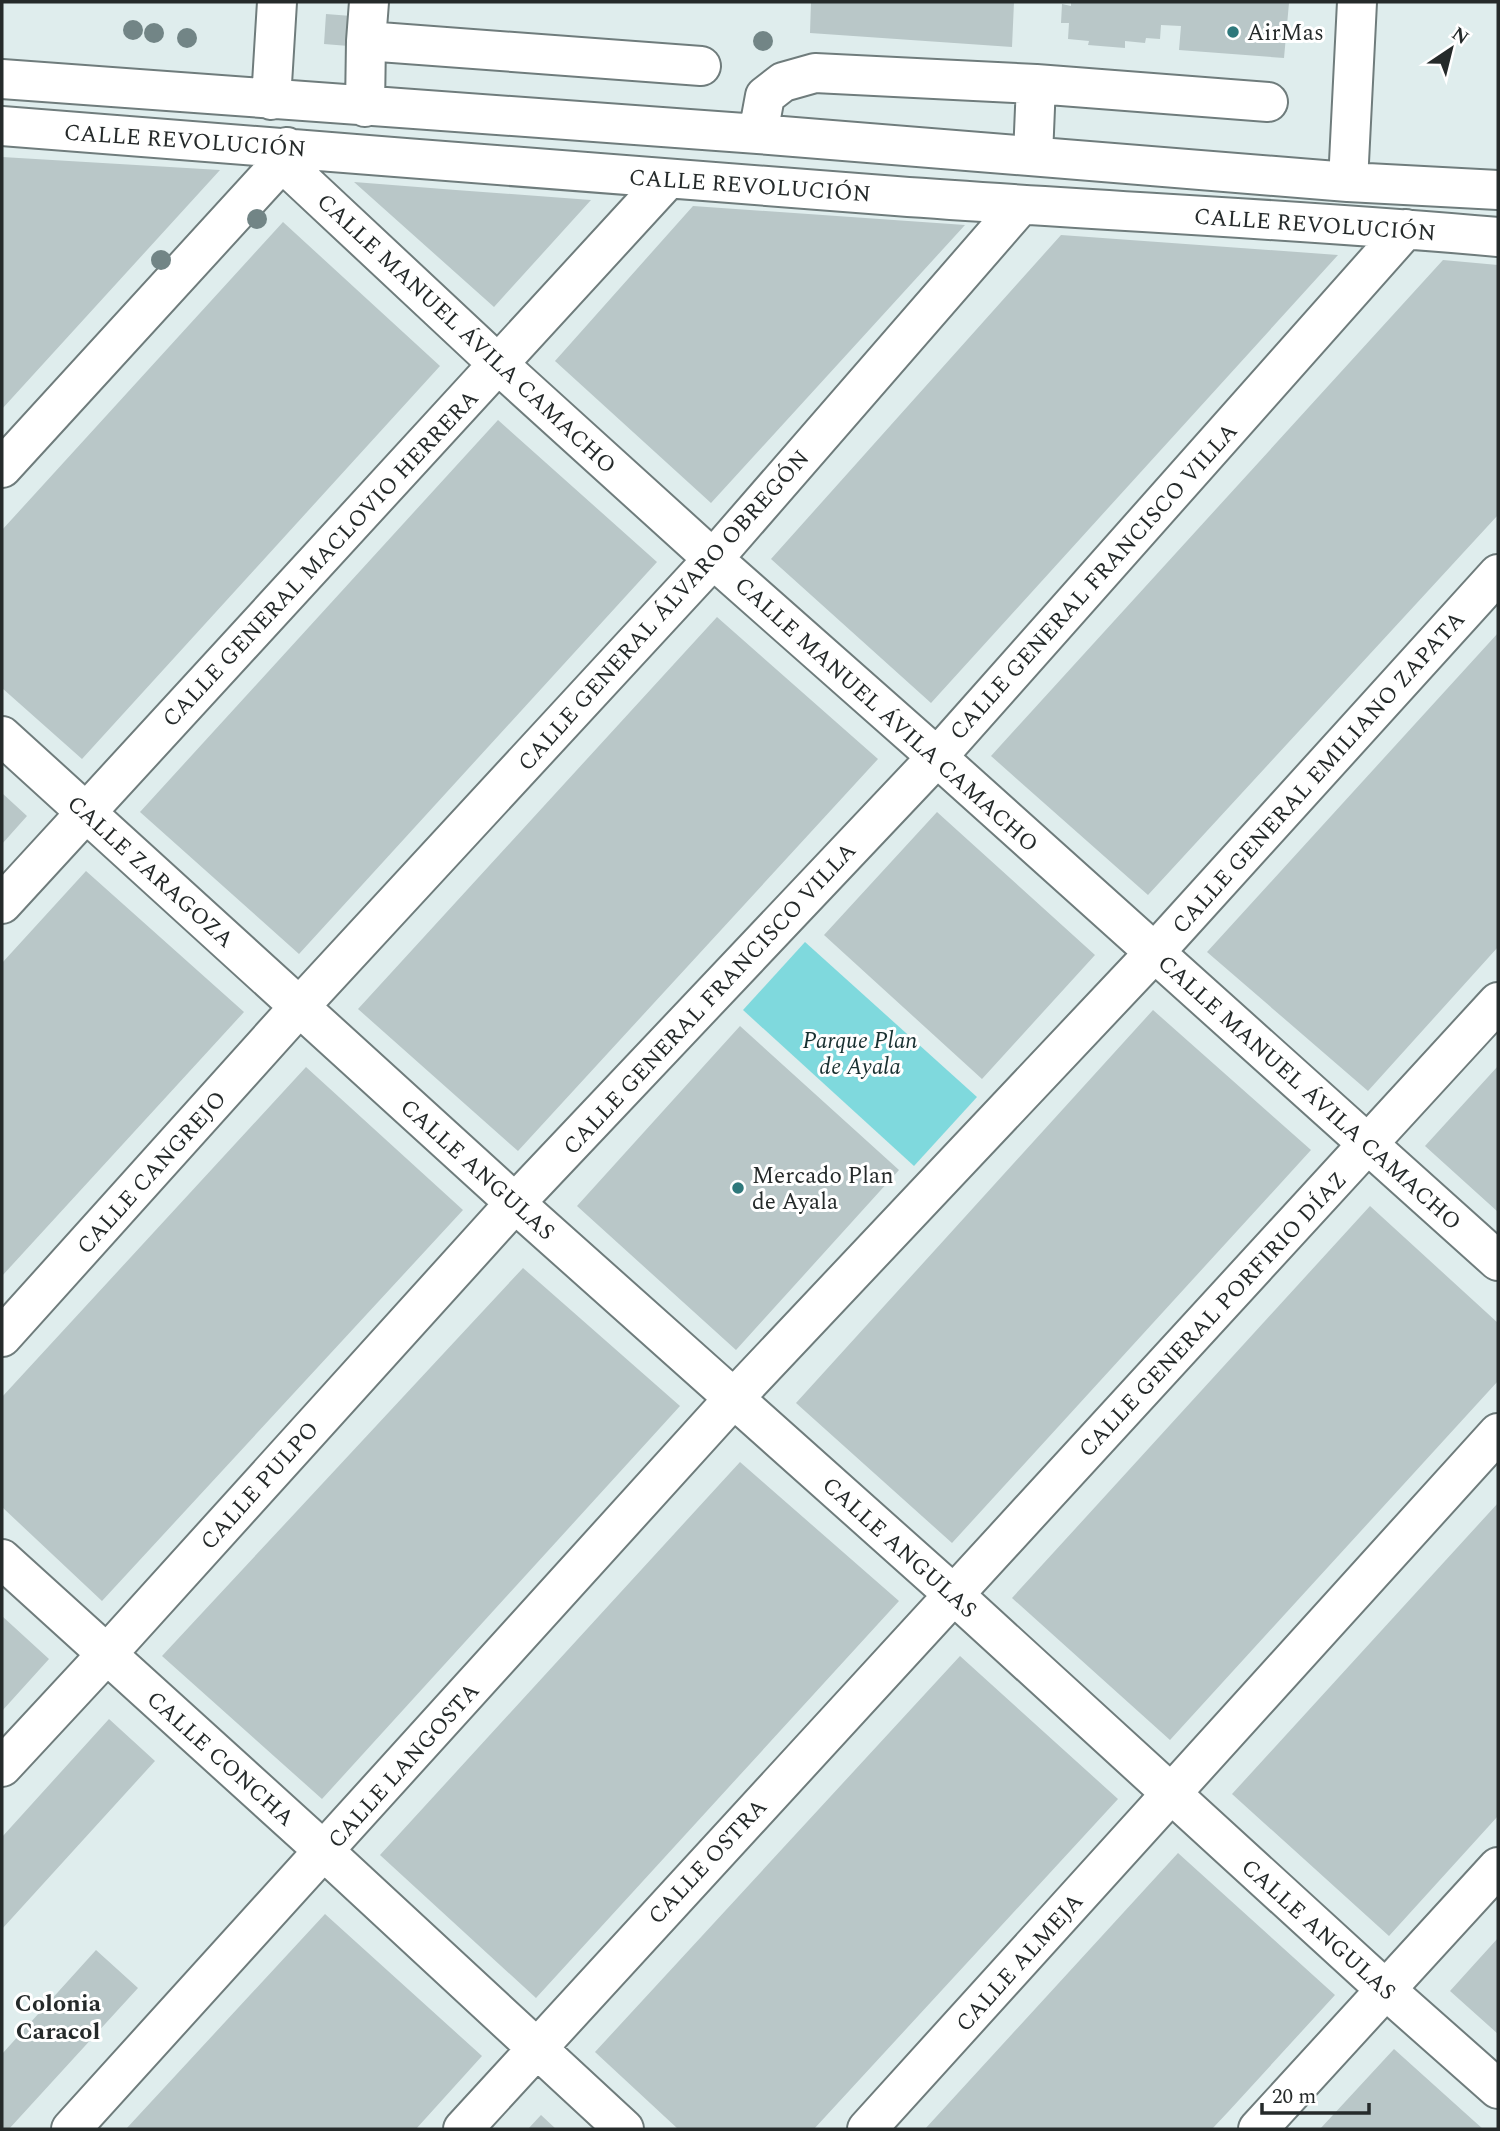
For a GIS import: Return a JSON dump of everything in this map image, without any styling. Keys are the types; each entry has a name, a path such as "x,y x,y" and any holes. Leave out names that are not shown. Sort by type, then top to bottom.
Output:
{"street":[{"path":"271,100 277,2"},
{"path":"365,107 369,2"},
{"path":"1348,182 1357,2"},
{"path":"366,41 701,65"},
{"path":"758,134 765,96 783,82 815,73 1036,84 1269,102"},
{"path":"2,79 758,134 1348,182 1498,190"},
{"path":"1033,156 1036,84"},
{"name":"CALLE REVOLUCIÓN","path":"2,126 284,154 1498,237"},
{"path":"2,468 284,154"},
{"name":"CALLE MANUEL ÁVILA CAMACHO","path":"284,154 498,364 1498,1261"},
{"name":"CALLE GENERAL MACLOVIO HERRERA","path":"2,904 667,180"},
{"name":"CALLE GENERAL ÁLVARO OBREGÓN","path":"299,1007 713,559 1020,205"},
{"name":"CALLE GENERAL FRANCISCO VILLA","path":"514,1203 937,757 1406,229"},
{"name":"CALLE GENERAL EMILIANO ZAPATA","path":"734,1398 1155,952 1498,574"},
{"name":"CALLE ZARAGOZA","path":"2,736 299,1007"},
{"name":"CALLE GENERAL PORFIRIO DÍAZ","path":"953,1594 1498,1002"},
{"name":"CALLE ANGULAS","path":"299,1007 514,1203 953,1594 1498,2089"},
{"name":"CALLE CANGREJO","path":"2,1337 299,1007"},
{"name":"CALLE PULPO","path":"2,1767 514,1203"},
{"name":"CALLE LANGOSTA","path":"71,2129 734,1398"},
{"name":"CALLE ALMEJA","path":"867,2129 1498,1433"},
{"name":"CALLE CONCHA","path":"2,1559 325,1852 624,2129"},
{"name":"CALLE OSTRA","path":"463,2129 953,1594"},
{"path":"1258,2129 1498,1867"}],"green space":[{"name":"Parque Plan de Ayala","path":"805,942 977,1097 914,1166 743,1010"}],"building":[{"path":"811,2 1014,2 1012,47 810,33"},
{"name":"AirMas","path":"1071,2 1289,3 1284,58 1179,50 1181,26 1161,25 1160,39 1146,38 1145,43 1125,41 1125,48 1088,45 1089,41 1068,39 1069,23 1061,23 1062,4 1071,6"},
{"path":"326,14 364,17 361,47 324,44"},
{"path":"2,157 220,170 2,409"},
{"path":"354,182 456,190 591,200 494,307"},
{"path":"693,206 965,225 711,503 555,361"},
{"path":"283,222 440,366 82,759 2,688 2,530"},
{"path":"1061,235 1338,255 931,703 771,559"},
{"path":"1443,260 1498,265 1498,515 1148,895 991,756"},
{"path":"498,420 657,562 299,954 140,812"},
{"path":"717,617 878,759 518,1151 358,1009"},
{"path":"1498,633 1498,947 1368,1091 1207,952"},
{"path":"2,793 27,816 2,844"},
{"path":"937,812 1095,955 982,1079 824,935"},
{"path":"86,871 244,1012 2,1276 2,963"},
{"path":"1153,1010 1311,1150 952,1543 796,1403"},
{"name":"Mercado Plan de Ayala","path":"740,1026 899,1170 736,1350 577,1206"},
{"path":"1498,1066 1498,1212 1425,1146"},
{"path":"306,1067 463,1210 102,1601 2,1507 2,1397"},
{"path":"1370,1206 1498,1323 1498,1381 1170,1740 1012,1598"},
{"path":"523,1268 680,1406 322,1799 162,1656"},
{"path":"740,1462 899,1601 536,1998 380,1855"},
{"path":"1498,1503 1498,1816 1389,1936 1232,1794"},
{"path":"2,1616 49,1659 2,1711"},
{"path":"960,1656 1118,1799 814,2129 678,2129 595,2052"},
{"path":"109,1719 155,1761 2,1929 2,1837"},
{"path":"1178,1853 1335,1995 1228,2112 1212,2129 925,2129"},
{"path":"325,1914 482,2056 416,2129 126,2129"},
{"path":"1498,1938 1498,2034 1450,1991"},
{"path":"96,1950 138,1988 9,2129 2,2129 2,2054"},
{"path":"1394,2049 1474,2121 1483,2129 1320,2129"},
{"path":"541,2115 556,2129 528,2129"}],"place":[{"name":"AirMas","path":"1233,32"},
{"name":"Mercado Plan de Ayala","path":"738,1188"}],"district":[{"name":"Colonia Caracol","path":"58,2017"}]}
